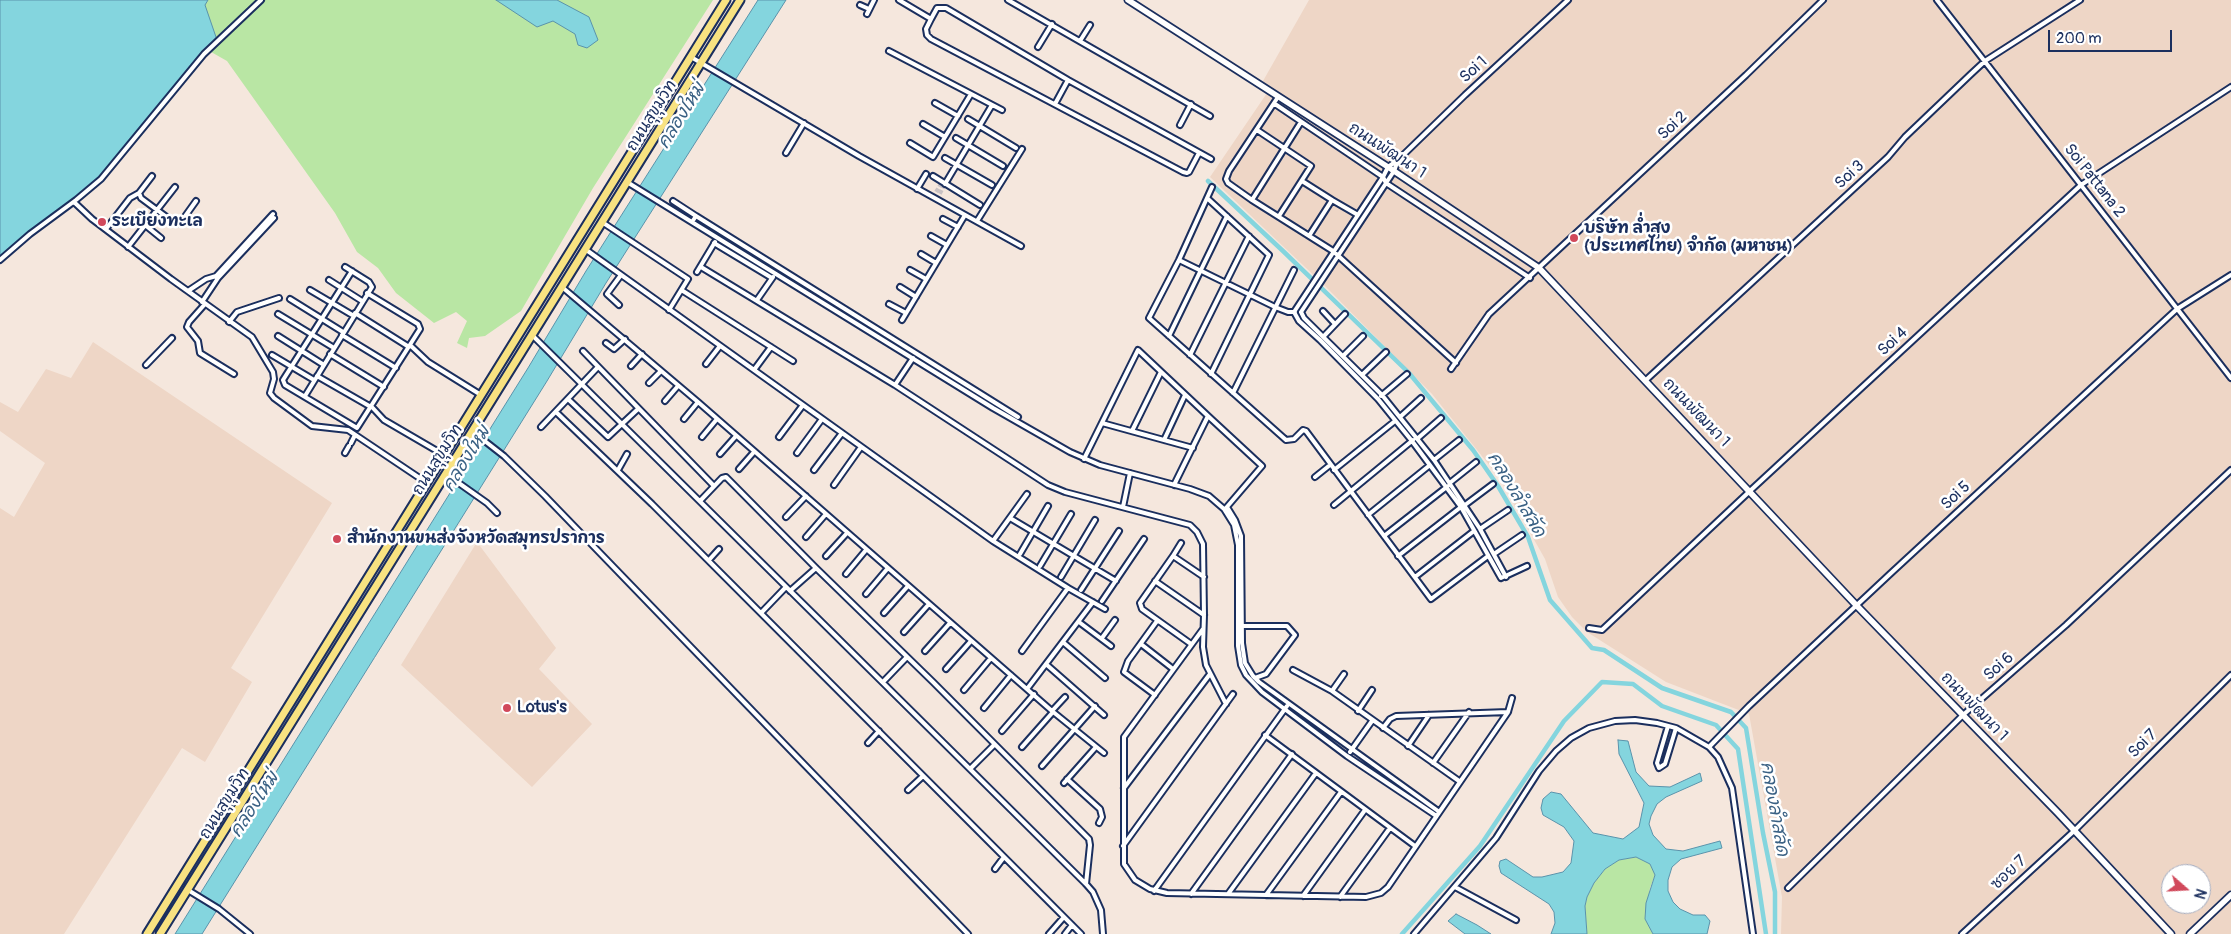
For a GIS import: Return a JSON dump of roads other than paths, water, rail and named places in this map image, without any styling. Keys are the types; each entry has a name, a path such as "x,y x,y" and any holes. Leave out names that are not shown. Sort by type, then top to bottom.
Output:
{"highway":[{"name":"ถนนสุขุมวิท","path":"147,934 726,0"},
{"name":"ถนนสุขุมวิท","path":"160,934 585,249 630,184 740,0"}],"main road":[{"name":"ถนนพัฒนา 1","path":"1128,0 1388,167 1539,268 1750,490 1857,606 2074,831 2170,934"},
{"path":"2190,934 2231,895"}],"street":[{"path":"0,260 30,234 74,202 101,179 215,42 261,0"},
{"path":"860,5 868,11 874,0"},
{"path":"900,0 931,18"},
{"path":"1008,0 1210,116"},
{"name":"Soi 1","path":"1295,310 1388,167 1398,160 1568,0"},
{"name":"Soi 2","path":"1451,369 1485,319 1746,75 1823,0"},
{"name":"Soi Pattana 2","path":"1937,0 2231,378"},
{"name":"Soi 3","path":"1646,380 1888,157 1940,103 1986,61 2080,0"},
{"path":"1198,153 1186,173 931,38 927,35 926,29 931,18 937,8 946,8 1068,80 1211,159"},
{"path":"1038,47 1052,24"},
{"path":"1080,41 1090,25"},
{"path":"889,51 1002,110"},
{"path":"691,57 917,189 1021,246"},
{"path":"1055,104 1068,80"},
{"name":"Soi 4","path":"1589,628 1602,630 1750,490 2080,185 2231,87"},
{"path":"910,143 933,156 972,94"},
{"path":"1278,97 1228,171 1226,179 1228,183 1252,200 1334,250 1456,363"},
{"path":"935,103 958,116"},
{"path":"1180,125 1191,104"},
{"path":"1275,104 1383,177 1386,183 1530,278"},
{"path":"944,183 992,105"},
{"path":"968,120 1016,148"},
{"path":"1252,200 1302,122"},
{"path":"786,153 804,123"},
{"path":"923,124 945,137"},
{"path":"1257,130 1311,166 1279,216"},
{"path":"956,138 1003,166"},
{"path":"977,221 1022,149"},
{"path":"945,158 992,185"},
{"name":"Soi 1","path":"1301,312 1394,172 1398,160"},
{"path":"917,189 926,174"},
{"path":"106,229 130,198 139,193 152,176"},
{"path":"933,176 980,205"},
{"path":"1302,181 1358,215"},
{"path":"630,184 767,268 774,276"},
{"path":"128,247 175,187"},
{"path":"1212,187 1179,260 1149,318 1286,440 1294,439 1303,430 1306,431 1430,598 1434,598 1488,556"},
{"path":"139,193 141,198 179,224 196,201"},
{"path":"1207,198 1268,255 1251,296 1211,374"},
{"path":"1309,236 1332,200"},
{"path":"673,201 942,370 1008,414 1018,417"},
{"path":"74,202 128,247 256,341 273,372 274,379 270,393 274,398 312,426 348,430 427,483"},
{"path":"902,320 965,215"},
{"path":"188,291 206,279 216,276 274,216 218,278 187,327 198,341 200,353 234,374"},
{"path":"692,222 696,216"},
{"path":"1169,336 1227,216"},
{"path":"942,219 958,227"},
{"path":"602,222 688,279 669,310"},
{"path":"144,226 161,238"},
{"path":"931,236 947,245"},
{"path":"1190,355 1227,284 1249,236"},
{"path":"697,272 717,238"},
{"path":"714,243 806,293 871,332 912,360 1084,459 1130,475 1174,485 1209,496 1226,508 1235,520 1241,536 1242,626 1246,663 1255,678 1437,813"},
{"path":"585,249 993,541 1105,609"},
{"path":"921,254 936,263"},
{"path":"1179,260 1275,307 1301,312 1304,318 1324,336 1395,420 1434,460 1451,482 1475,532 1501,578 1528,566"},
{"path":"767,268 771,263"},
{"path":"305,396 372,284 345,267"},
{"path":"700,267 895,385 1048,485 1190,525 1197,532 1203,544 1203,647 1210,674 1226,704"},
{"path":"910,270 926,279"},
{"path":"1233,393 1294,270"},
{"path":"352,271 291,366 283,382 357,428 396,368 420,326 368,293"},
{"path":"619,305 607,294 621,275"},
{"name":"Soi 5","path":"1709,747 1749,706 2177,309 2231,275"},
{"path":"757,300 774,276"},
{"path":"329,280 362,301"},
{"path":"562,287 698,402 950,623 1104,752"},
{"path":"806,293 810,287"},
{"path":"900,287 916,297"},
{"path":"310,290 409,346 428,362 481,395"},
{"path":"682,291 793,361"},
{"path":"229,322 237,312 279,298"},
{"path":"290,298 396,368"},
{"path":"889,304 906,313"},
{"path":"1295,310 1299,321 1362,375 1400,417 1416,440 1429,464 1480,529 1506,577"},
{"path":"1323,311 1334,324"},
{"path":"278,314 334,348"},
{"path":"1324,336 1345,314"},
{"path":"871,332 874,327"},
{"path":"532,335 1086,884 1093,892 1101,910 1103,934"},
{"path":"278,336 324,365"},
{"path":"1341,358 1363,336"},
{"path":"146,365 172,338"},
{"path":"606,343 614,349 625,339"},
{"path":"706,364 720,346"},
{"path":"754,370 771,347"},
{"path":"1084,459 1138,350 1262,466 1226,508"},
{"path":"583,351 714,486"},
{"path":"1362,375 1386,352"},
{"path":"330,354 384,387"},
{"path":"631,366 642,354"},
{"path":"272,355 371,407 384,420 444,455"},
{"path":"895,385 912,360"},
{"path":"541,427 598,367"},
{"path":"940,375 942,370"},
{"path":"649,383 661,371"},
{"path":"1132,431 1161,372"},
{"path":"1378,399 1407,374"},
{"path":"665,401 678,386"},
{"path":"1164,440 1185,395"},
{"path":"1400,417 1421,398"},
{"path":"568,400 608,437 638,409"},
{"path":"684,419 698,402"},
{"path":"779,437 803,405"},
{"path":"556,412 709,560 1081,934"},
{"path":"1174,485 1208,416"},
{"path":"1334,505 1442,418"},
{"path":"702,437 717,419"},
{"path":"797,453 822,419"},
{"path":"1334,470 1395,420"},
{"path":"1102,423 1193,448"},
{"path":"472,431 504,456 711,667 968,934"},
{"path":"814,470 842,433"},
{"path":"345,453 356,435"},
{"path":"720,454 736,436"},
{"path":"1434,460 1459,440"},
{"path":"834,485 861,447"},
{"path":"739,468 754,452"},
{"path":"618,470 627,454"},
{"path":"1383,535 1476,462"},
{"path":"1368,514 1429,464"},
{"path":"1315,477 1330,465"},
{"name":"Soi 6","path":"1788,888 1963,716 2066,625 2231,470"},
{"path":"446,474 497,513"},
{"path":"1123,507 1130,475"},
{"path":"700,501 714,486 726,477 908,657 1090,842 1086,884"},
{"path":"1399,557 1493,484"},
{"path":"993,541 1026,494"},
{"path":"786,517 806,496"},
{"path":"1020,554 1048,506"},
{"path":"1226,508 1234,525 1238,545 1238,646 1241,665 1250,680 1348,756 1437,813"},
{"path":"1415,578 1475,532 1508,510"},
{"path":"806,537 826,514"},
{"path":"1040,566 1072,514"},
{"path":"1010,518 1116,581"},
{"path":"1061,577 1095,520"},
{"path":"1081,590 1119,531"},
{"path":"826,556 847,533"},
{"path":"1494,554 1522,535"},
{"path":"1102,601 1144,539"},
{"path":"1181,543 1143,597 1140,605 1142,609 1157,621 1191,644"},
{"path":"709,560 719,549"},
{"path":"846,574 866,550"},
{"path":"1172,556 1204,576"},
{"path":"790,591 816,568"},
{"path":"866,594 888,568"},
{"path":"1155,581 1204,615"},
{"path":"884,613 908,586"},
{"path":"762,613 786,587"},
{"path":"1022,651 1068,588"},
{"path":"1237,599 1242,599"},
{"path":"1027,689 1047,666 1094,602"},
{"path":"904,632 929,604"},
{"path":"1102,638 1115,620"},
{"path":"1155,695 1124,672 1128,661 1157,621"},
{"path":"1079,622 1111,646"},
{"path":"925,651 950,623"},
{"path":"1242,626 1287,626 1296,635 1266,674 1255,678"},
{"path":"1204,630 1191,644 1124,737 1124,864 1135,880 1154,891 1167,894 1340,897 1373,897 1381,894 1388,887 1508,712 1512,698"},
{"path":"946,669 971,641"},
{"path":"1064,643 1105,678"},
{"path":"1141,644 1173,669"},
{"path":"883,682 908,657"},
{"path":"964,690 991,658"},
{"path":"1047,666 1104,715"},
{"path":"1293,670 1332,691 1459,781"},
{"path":"1124,790 1210,674"},
{"path":"1332,691 1344,674"},
{"path":"984,708 1011,675"},
{"name":"Soi 7","path":"2074,831 2231,675"},
{"path":"1358,711 1372,690"},
{"path":"1002,731 1034,694"},
{"path":"1123,846 1233,694"},
{"path":"1022,747 1065,697"},
{"path":"1154,891 1289,703"},
{"path":"1042,766 1095,706"},
{"path":"1433,763 1469,712"},
{"path":"1382,728 1393,716 1508,712"},
{"path":"1408,746 1428,715"},
{"path":"1414,934 1500,834 1539,771 1556,751 1571,738 1590,728 1615,721 1635,720 1676,728 1709,747 1718,757 1732,788 1753,934"},
{"path":"1348,756 1372,721"},
{"path":"1668,726 1657,762 1659,768 1665,764 1676,728"},
{"path":"868,743 879,731"},
{"path":"1266,735 1316,774 1416,846"},
{"path":"970,769 994,745"},
{"path":"1096,747 1066,781 1100,809 1102,817 1099,823"},
{"path":"1191,894 1292,754"},
{"path":"1228,894 1316,774"},
{"path":"908,790 923,776"},
{"path":"1266,896 1341,792"},
{"path":"1303,896 1365,810"},
{"path":"1340,897 1390,828"},
{"name":"ซอย 7","path":"1962,934 2074,831"},
{"path":"995,869 1004,857"},
{"path":"1455,887 1516,920"},
{"path":"188,890 219,909 250,934"},
{"path":"1049,934 1064,917"},
{"path":"1065,934 1072,925"}],"water":[{"path":"0,0 208,0 205,5 217,40 101,179 13,247 0,261"},
{"path":"496,0 557,0 589,17 598,40 587,48 578,45 575,34 553,21 537,27"},
{"path":"758,0 786,0 606,283 547,381 202,934 175,934 528,368 586,271"},
{"path":"1618,740 1628,741 1636,772 1649,786 1670,787 1700,773 1702,781 1666,797 1657,804 1649,824 1653,835 1666,849 1683,851 1720,841 1722,848 1681,859 1672,867 1668,880 1668,891 1673,902 1680,909 1693,915 1705,915 1710,921 1707,934 1653,934 1645,919 1646,903 1655,875 1650,864 1636,857 1619,860 1605,869 1594,883 1585,906 1587,934 1551,934 1555,923 1554,912 1549,904 1501,873 1500,861 1506,859 1533,877 1563,872 1571,863 1574,841 1564,827 1543,815 1541,808 1543,799 1551,792 1561,794 1593,833 1623,839 1639,827 1644,803 1619,754"},
{"path":"1456,914 1491,934 1465,934 1448,921"}],"waterway":[{"name":"คลองลำสลัด","path":"1208,181 1409,373 1473,450 1498,486 1528,537 1550,600 1592,648 1604,650 1662,688 1731,712 1746,728 1763,833 1775,892 1775,934"},
{"path":"1402,934 1480,846 1564,721 1602,682 1633,684 1662,706 1716,725 1738,749 1766,934"}],"tunnel":[{"path":"933,197 942,182"},
{"path":"937,199 945,184"}],"place":[{"name":"ระเบียงทะเล","path":"102,222"},
{"name":"บริษัท ล่ำสูง (ประเทศไทย) จำกัด (มหาชน)","path":"1574,238"},
{"name":"สำนักงานขนส่งจังหวัดสมุทรปราการ","path":"337,539"},
{"name":"Lotus's","path":"507,708"}],"water label":[{"name":"คลองใหม่","path":"682,116"},
{"name":"คลองใหม่","path":"467,459"},
{"name":"คลองใหม่","path":"255,805"}]}
